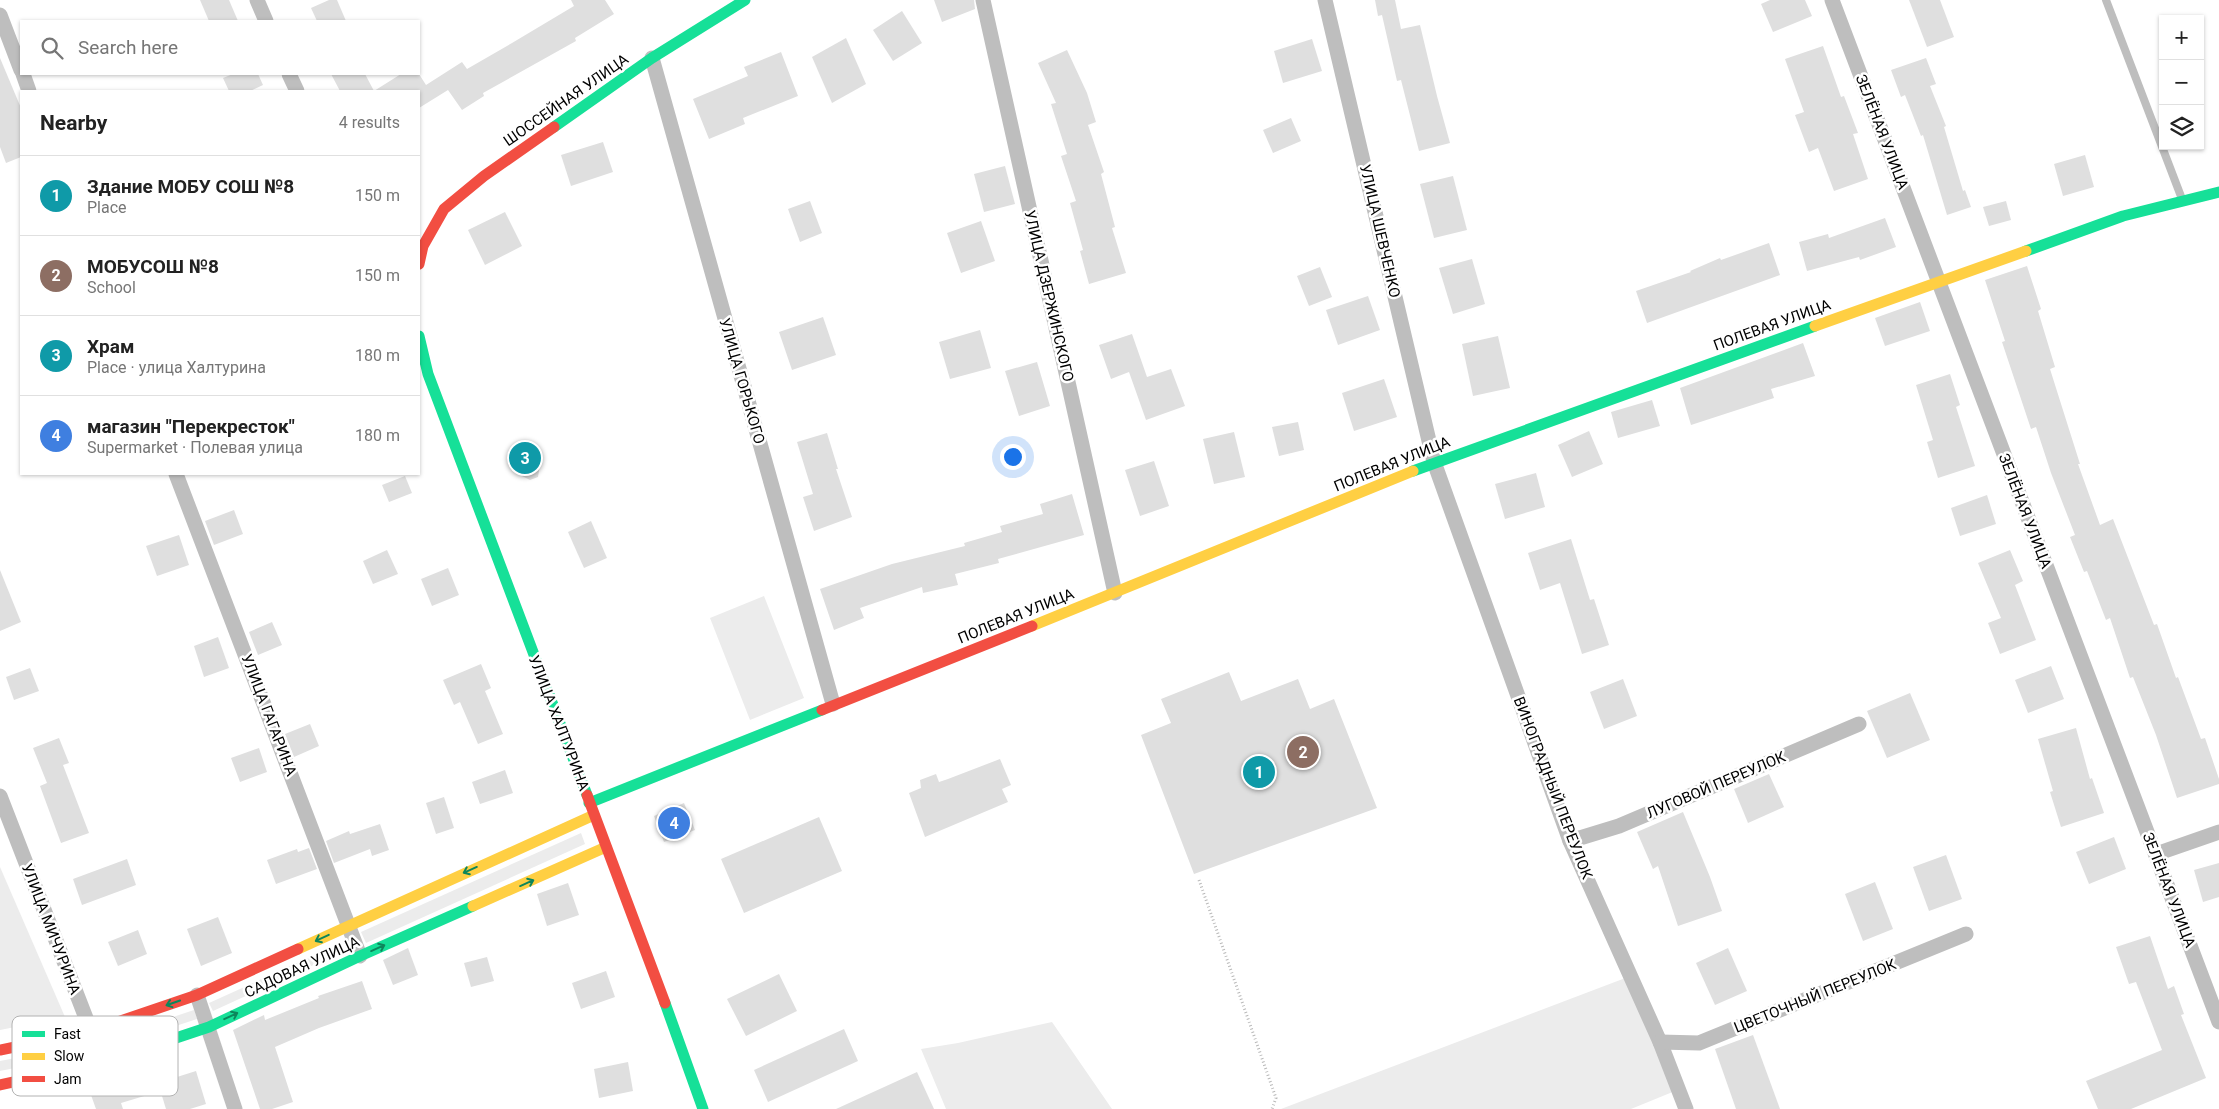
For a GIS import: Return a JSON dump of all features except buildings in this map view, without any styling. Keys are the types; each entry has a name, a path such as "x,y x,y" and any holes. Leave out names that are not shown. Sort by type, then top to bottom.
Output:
{"street":[{"path":"257,0 266,20"},
{"name":"ШОССЕЙНАЯ УЛИЦА","path":"421,244 444,209 484,176 652,58 746,0"},
{"name":"УЛИЦА ДЗЕРЖИНСКОГО","path":"983,0 1115,593"},
{"name":"УЛИЦА ШЕВЧЕНКО","path":"1325,0 1434,462"},
{"name":"ЗЕЛЁНАЯ УЛИЦА","path":"1832,0 2219,1022"},
{"path":"0,15 20,67"},
{"name":"УЛИЦА ГОРЬКОГО","path":"652,58 833,704"},
{"path":"23,75 29,90"},
{"path":"289,75 297,90"},
{"name":"ПОЛЕВАЯ УЛИЦА","path":"590,802 1115,593 1434,462 2123,216 2219,192"},
{"name":"УЛИЦА ХАЛТУРИНА","path":"420,340 428,374 590,802 703,1109"},
{"name":"ВИНОГРАДНЫЙ ПЕРЕУЛОК","path":"1434,462 1570,841 1660,1042 1686,1109"},
{"name":"УЛИЦА ГАГАРИНА","path":"176,475 360,956"},
{"name":"ЛУГОВОЙ ПЕРЕУЛОК","path":"1570,841 1619,826 1860,724"},
{"name":"УЛИЦА МИЧУРИНА","path":"0,796 85,1016"},
{"path":"135,1016 197,995 594,814"},
{"path":"2156,854 2219,832"},
{"name":"САДОВАЯ УЛИЦА","path":"178,1038 209,1027 360,956 606,847"},
{"name":"ЦВЕТОЧНЫЙ ПЕРЕУЛОК","path":"1660,1042 1699,1043 1966,934"},
{"path":"197,995 235,1109"}],"lane":[{"path":"2106,0 2182,200"}],"path":[{"path":"1199,880 1276,1098 1272,1109"}],"shaded area":[{"path":"764,596 804,698 750,720 710,618"},
{"path":"581,833 585,844 366,943 361,932"},
{"path":"0,867 65,1016 12,1016 12,1028 0,1030"},
{"path":"341,943 344,951 213,1011 209,1003"},
{"path":"1628,977 1675,1091 1631,1109 1281,1109"},
{"path":"194,1010 197,1019 178,1025 178,1016 176,1016"},
{"path":"1052,1022 1112,1109 946,1109 921,1049 958,1043"},
{"path":"12,1059 12,1069 0,1071 0,1061"}],"traffic: fast":[{"path":"554,127 652,58 745,0"},
{"path":"2026,251 2123,216 2219,192"},
{"path":"1413,471 1815,326"},
{"path":"420,340 428,374 587,795"},
{"path":"589,803 822,710"},
{"path":"178,1037 209,1027 360,956 473,906"},
{"path":"665,1003 703,1109"}],"traffic: slow":[{"path":"1815,326 2026,251"},
{"path":"1032,626 1413,471"},
{"path":"298,949 594,815"},
{"path":"473,906 606,847"}],"traffic: jam":[{"path":"420,260 423,246 444,209 484,176 554,127"},
{"path":"822,710 1032,626"},
{"path":"587,795 665,1003"},
{"path":"135,1016 197,995 298,949"},
{"path":"0,1050 12,1047"},
{"path":"0,1085 12,1082"}],"place":[{"name":"Храм","path":"525,458"},
{"name":"МОБУСОШ №8","path":"1303,752"},
{"name":"Здание МОБУ СОШ №8","path":"1259,772"},
{"name":"магазин \"Перекресток\"","path":"674,823"}]}
